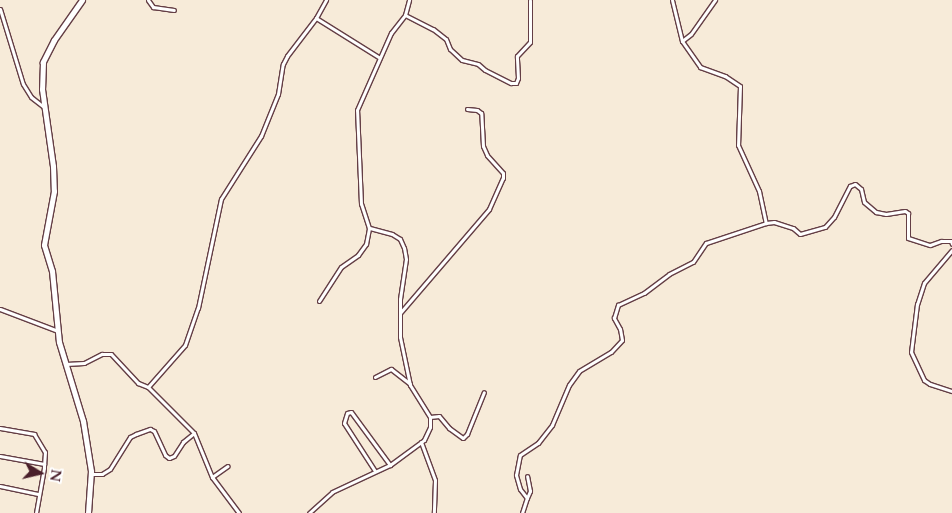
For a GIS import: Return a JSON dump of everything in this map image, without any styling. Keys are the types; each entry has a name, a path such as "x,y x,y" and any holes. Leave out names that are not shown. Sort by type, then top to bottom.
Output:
{"street":[{"path":"82,0 54,40 43,62 42,89 53,166 54,191 44,245 52,271 58,331 83,421 91,474 88,513"},
{"path":"148,0 153,7 174,10"},
{"path":"148,388 185,345 198,308 221,200 261,136 278,94 283,64 287,56 316,18 326,0"},
{"path":"319,301 341,267 363,251 369,228 361,204 360,138 356,118 363,94 391,33 405,15 409,0"},
{"path":"405,15 433,29 446,39 450,49 462,60 478,64 502,79 516,83 518,78 517,56 530,42 530,0"},
{"path":"672,0 682,40 700,67 725,76 740,86 738,145 759,191 766,223"},
{"path":"682,40 691,34 715,0"},
{"path":"0,9 23,84 31,97 44,107"},
{"path":"316,18 380,58"},
{"path":"399,314 489,209 503,178 503,173 487,155 483,146 481,113 467,109"},
{"path":"527,498 520,489 516,474 520,455 538,443 552,425 570,385 579,371 611,352 622,340 620,329 614,318 618,305 644,293 669,274 693,262 706,243 766,223 774,222 793,228 800,234 825,226 834,217 850,186 855,184 861,189 864,202 876,212 886,214 905,211 908,213 908,238 930,246 941,241 951,241 952,244"},
{"path":"369,228 392,234 400,239 404,248 406,259 399,314 400,338 410,385"},
{"path":"952,250 950,255 924,284 917,304 911,352 924,380 930,384 952,391"},
{"path":"0,309 58,331"},
{"path":"66,364 84,363 102,354 111,354 138,383 148,388 194,433 212,477 239,513"},
{"path":"308,513 332,492 390,465 421,442 430,426 430,417 410,385 391,369 375,377"},
{"path":"430,417 439,416 449,428 463,438 468,434 484,392"},
{"path":"375,472 346,428 344,419 351,412 390,465"},
{"path":"0,428 34,434 45,452 36,513"},
{"path":"91,474 102,474 110,469 130,437 136,434 150,429 154,431 165,455 169,458 174,456 183,442 194,433"},
{"path":"421,442 435,480 434,513"},
{"path":"0,456 44,464"},
{"path":"212,477 228,466"},
{"path":"522,513 530,491 528,476"},
{"path":"0,486 39,494"}]}
